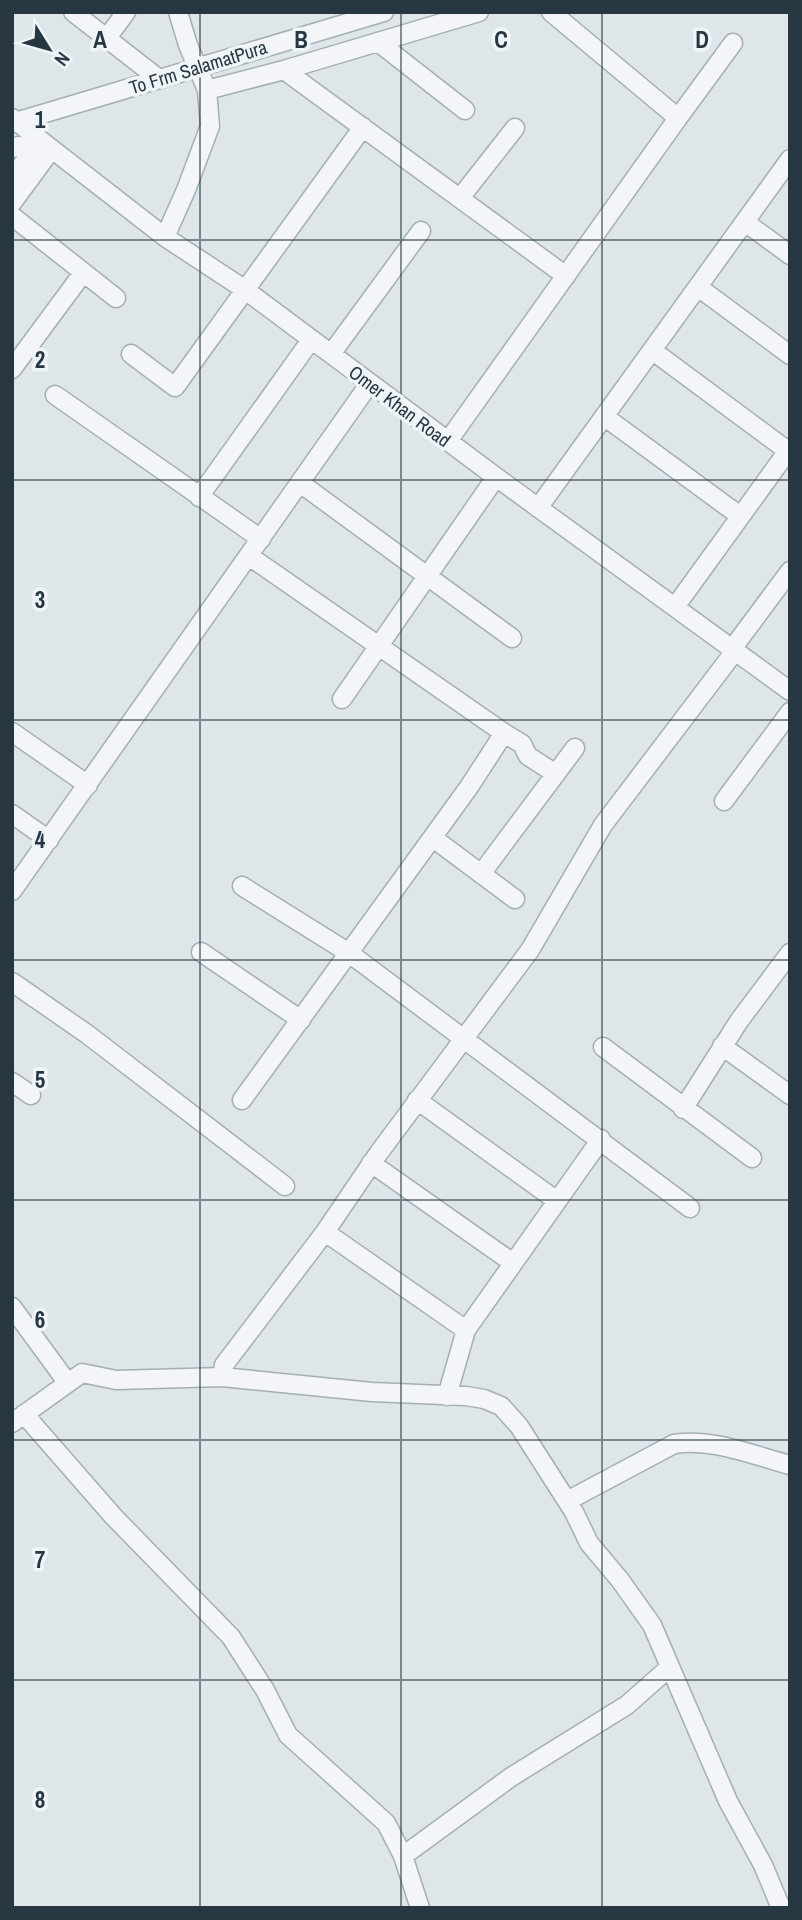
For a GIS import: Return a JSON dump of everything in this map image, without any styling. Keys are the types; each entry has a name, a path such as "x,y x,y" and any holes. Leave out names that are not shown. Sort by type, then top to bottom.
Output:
{"street":[{"path":"73,12 159,79"},
{"path":"107,38 126,12"},
{"path":"165,237 210,126 206,90 178,12"},
{"name":"To Frm SalamatPura","path":"14,121 384,12"},
{"path":"206,90 284,70 479,12"},
{"path":"551,12 678,118"},
{"path":"378,42 465,110"},
{"path":"448,441 733,43"},
{"path":"284,70 566,276"},
{"name":"Omer Khan Road","path":"14,121 165,237 244,289 790,691"},
{"path":"131,354 175,387 363,127"},
{"path":"460,198 515,128"},
{"path":"12,148 46,145"},
{"path":"12,178 46,145"},
{"path":"12,203 46,145"},
{"path":"538,508 789,162"},
{"path":"12,216 116,298"},
{"path":"745,222 790,255"},
{"path":"331,354 421,231"},
{"path":"12,369 83,273"},
{"path":"698,287 790,355"},
{"path":"199,497 311,340"},
{"path":"653,351 789,449 675,607"},
{"path":"13,889 370,383"},
{"path":"55,395 261,539"},
{"path":"605,417 740,516"},
{"path":"342,699 496,477"},
{"path":"300,484 512,638"},
{"path":"249,556 522,744 528,756 556,774"},
{"path":"222,1377 224,1365 530,950 603,825 790,571"},
{"path":"724,801 790,712"},
{"path":"12,732 88,785"},
{"path":"242,1100 433,838 504,733"},
{"path":"481,874 575,748"},
{"path":"12,814 49,840"},
{"path":"433,838 515,899"},
{"path":"242,886 349,953 690,1208"},
{"path":"201,951 301,1020"},
{"path":"683,1109 722,1046 790,953"},
{"path":"12,982 87,1034 285,1186"},
{"path":"722,1046 790,1095"},
{"path":"603,1047 751,1158"},
{"path":"12,1082 31,1095"},
{"path":"417,1100 557,1201"},
{"path":"447,1396 466,1330 601,1139"},
{"path":"371,1163 513,1263"},
{"path":"324,1232 466,1330"},
{"path":"12,1307 67,1382"},
{"path":"420,1908 403,1856 386,1823 288,1735 265,1690 231,1637 18,1418 82,1373 116,1380 222,1377 372,1392 484,1399 501,1406 519,1426 567,1501 589,1542 652,1625 728,1801 763,1865 781,1908"},
{"path":"567,1501 674,1444 705,1442 790,1465"},
{"path":"403,1856 511,1777 627,1705 670,1667"}]}
